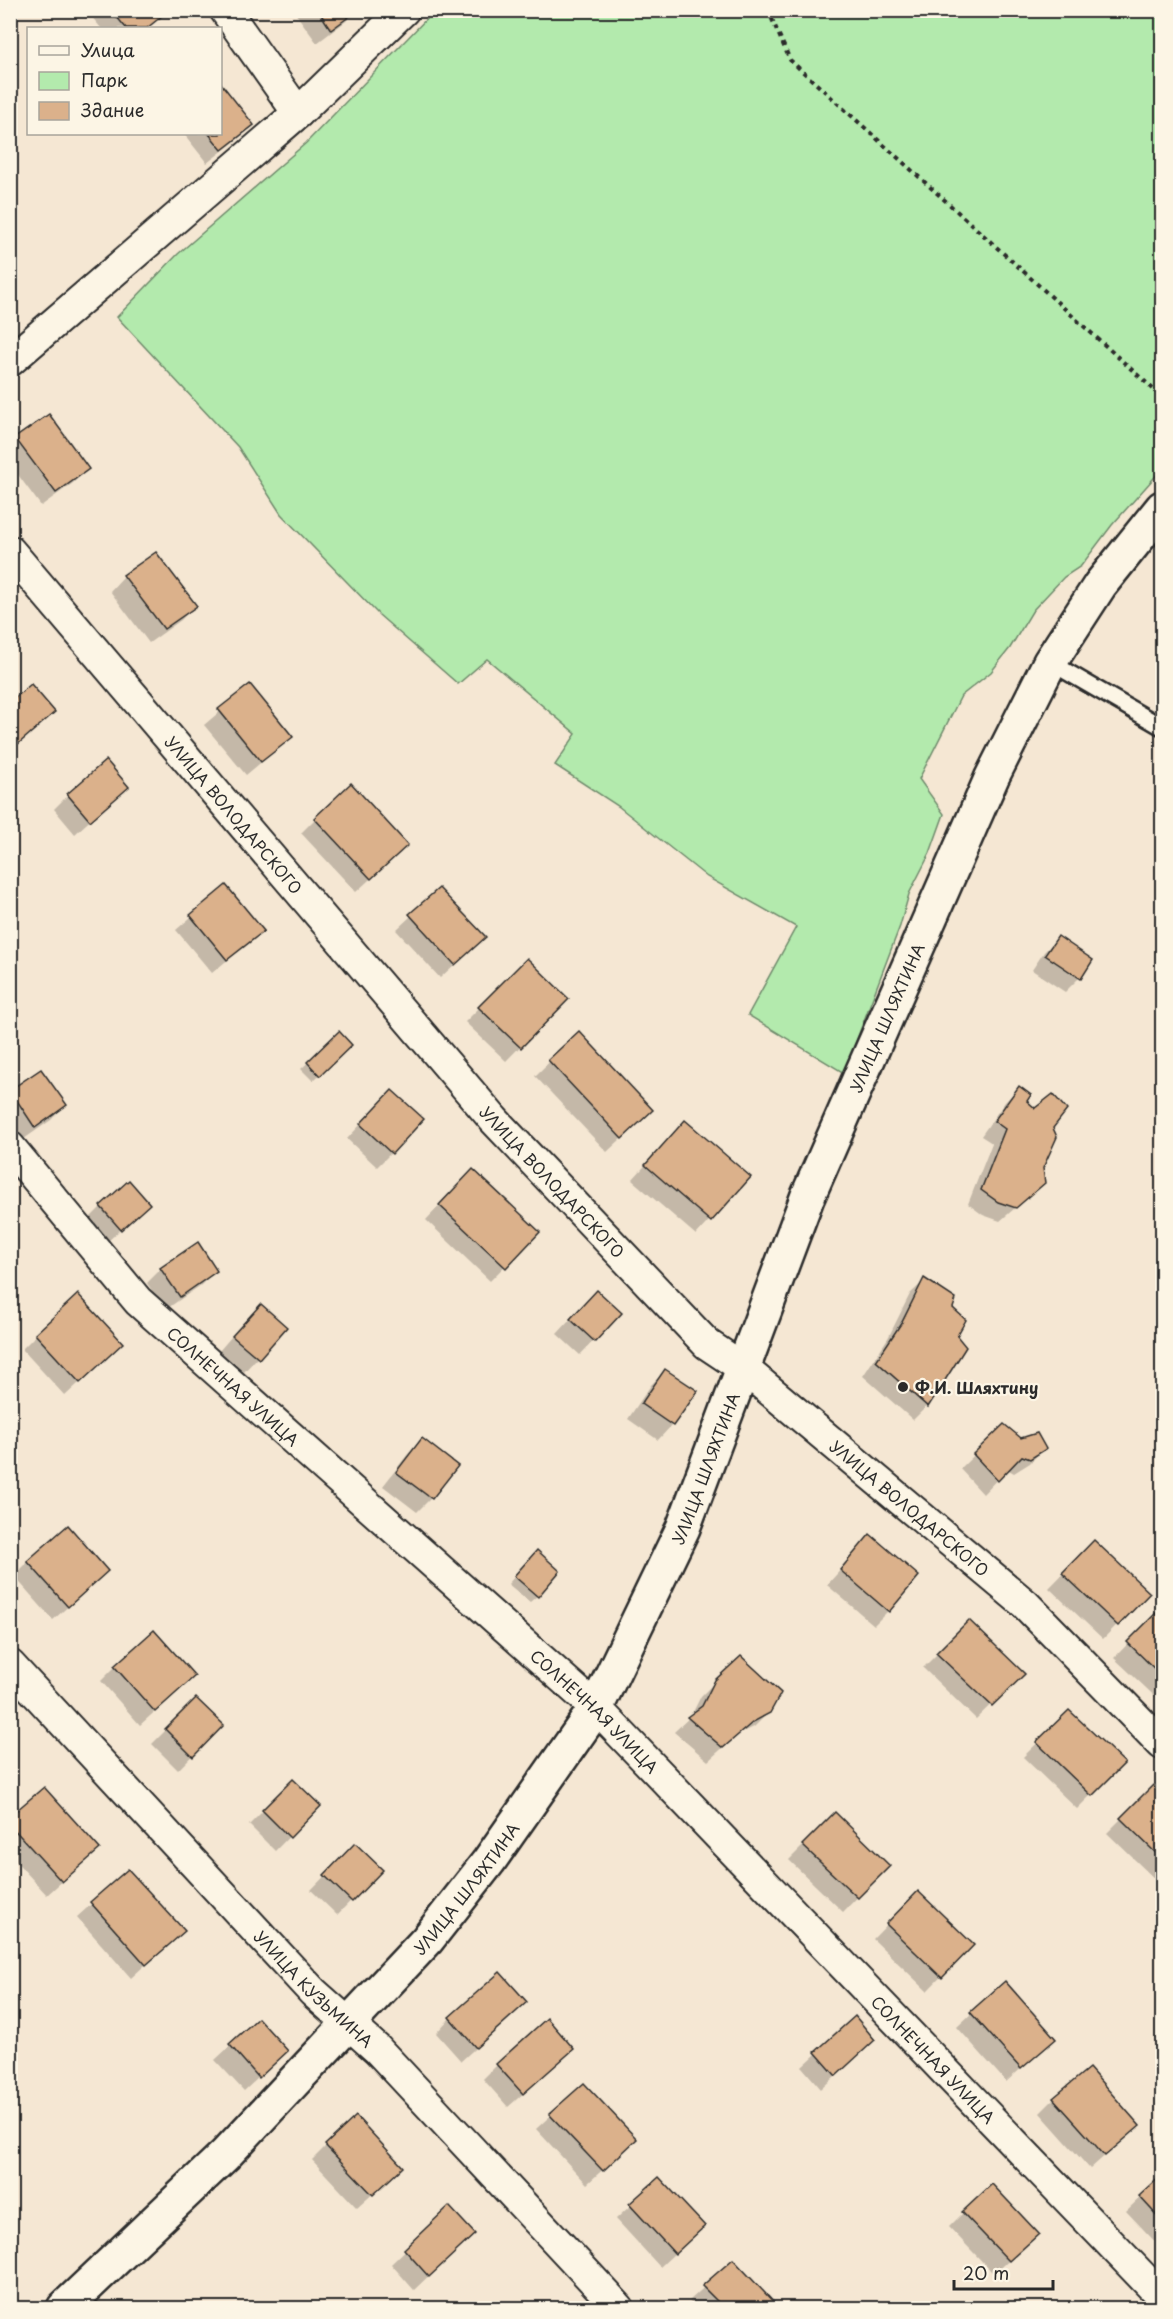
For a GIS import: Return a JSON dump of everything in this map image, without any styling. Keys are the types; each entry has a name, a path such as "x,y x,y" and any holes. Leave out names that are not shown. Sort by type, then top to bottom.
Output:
{"main road":[{"name":"УЛИЦА ШЛЯХТИНА","path":"64,2308 225,2155 427,1940 489,1861 596,1708 683,1528 807,1198 992,777 1050,662 1100,585 1162,508"}],"street":[{"path":"225,10 298,113"},
{"path":"10,360 298,113 404,10"},
{"name":"УЛИЦА ВОЛОДАРСКОГО","path":"10,551 494,1120 707,1344 743,1368 1025,1604 1162,1744"},
{"name":"СОЛНЕЧНАЯ УЛИЦА","path":"10,1147 138,1301 596,1708 1162,2297"},
{"name":"УЛИЦА КУЗЬМИНА","path":"10,1665 313,1992 377,2049 619,2308"}],"lane":[{"path":"1050,662 1162,727"}],"path":[{"path":"768,10 790,60 1162,397"}],"green space":[{"path":"434,11 1162,11 1162,469 1112,525 1081,566 1064,577 1033,610 1010,648 991,672 961,696 919,779 944,814 930,853 909,894 900,926 844,1073 748,1015 796,927 707,877 618,806 555,765 576,734 487,659 458,684 379,615 281,514 238,447 117,317 178,254 306,143"}],"building":[{"path":"111,10 165,10 167,12 148,27 125,27"},
{"path":"318,10 358,10 331,30"},
{"path":"222,85 254,125 222,150 210,135 222,135"},
{"path":"49,414 89,469 56,493 15,438"},
{"path":"156,552 197,606 164,629 123,575"},
{"path":"31,684 55,712 17,745 10,738 10,702"},
{"path":"250,684 293,737 261,762 218,709"},
{"path":"106,760 129,787 90,821 67,794"},
{"path":"351,783 408,845 371,879 314,818"},
{"path":"226,885 264,931 227,960 190,915"},
{"path":"439,888 486,937 455,965 409,914"},
{"path":"1058,936 1093,960 1081,979 1045,955"},
{"path":"527,958 569,999 521,1048 478,1007"},
{"path":"339,1031 352,1045 320,1076 307,1062"},
{"path":"579,1031 653,1110 622,1139 548,1060"},
{"path":"41,1069 67,1105 35,1128 10,1090"},
{"path":"1019,1086 1031,1095 1027,1101 1035,1108 1053,1094 1067,1110 1053,1128 1057,1137 1043,1168 1045,1183 1016,1208 998,1202 981,1190 1005,1129 994,1121"},
{"path":"392,1090 424,1119 392,1154 360,1124"},
{"path":"685,1120 751,1177 711,1222 645,1165"},
{"path":"473,1169 540,1232 506,1268 439,1205"},
{"path":"129,1180 150,1204 121,1230 100,1206"},
{"path":"198,1242 217,1271 180,1297 160,1268"},
{"path":"924,1278 956,1299 953,1308 966,1320 957,1336 966,1347 928,1407 876,1361 902,1322"},
{"path":"597,1290 622,1313 595,1342 570,1319"},
{"path":"78,1294 123,1343 80,1383 35,1334"},
{"path":"261,1304 287,1327 259,1359 232,1336"},
{"path":"665,1369 698,1391 673,1426 641,1404"},
{"path":"1004,1424 1021,1438 1037,1433 1046,1449 1030,1459 1022,1456 998,1481 973,1454"},
{"path":"422,1438 458,1466 432,1499 396,1472"},
{"path":"68,1525 108,1571 68,1607 27,1561"},
{"path":"870,1534 919,1576 889,1612 840,1570"},
{"path":"1094,1540 1150,1593 1118,1626 1062,1573"},
{"path":"537,1550 560,1571 538,1597 514,1576"},
{"path":"1160,1609 1162,1612 1162,1676 1127,1642"},
{"path":"969,1620 1025,1674 992,1706 936,1653"},
{"path":"154,1630 195,1676 155,1712 114,1666"},
{"path":"741,1656 781,1693 770,1713 753,1722 723,1748 687,1717 702,1706 715,1680"},
{"path":"196,1698 224,1725 193,1757 165,1729"},
{"path":"1069,1710 1125,1763 1092,1796 1036,1742"},
{"path":"293,1779 321,1806 290,1838 262,1810"},
{"path":"1153,1785 1162,1794 1162,1859 1120,1818"},
{"path":"44,1787 100,1849 62,1882 10,1825 10,1816"},
{"path":"835,1812 890,1866 858,1898 802,1845"},
{"path":"355,1843 383,1870 352,1902 324,1875"},
{"path":"128,1869 185,1931 146,1965 90,1902"},
{"path":"918,1891 974,1945 942,1978 886,1924"},
{"path":"500,1972 527,2002 476,2048 449,2017"},
{"path":"1005,1981 1056,2039 1021,2069 970,2012"},
{"path":"855,2016 875,2040 836,2076 815,2052"},
{"path":"258,2018 288,2051 259,2078 229,2044"},
{"path":"547,2018 574,2049 523,2094 496,2064"},
{"path":"1089,2068 1140,2126 1105,2156 1053,2098"},
{"path":"584,2083 637,2139 603,2171 549,2114"},
{"path":"356,2116 403,2167 373,2195 325,2145"},
{"path":"1162,2175 1162,2221 1139,2196"},
{"path":"659,2177 705,2226 675,2254 629,2204"},
{"path":"992,2184 1039,2234 1009,2261 962,2212"},
{"path":"449,2206 475,2234 429,2277 404,2249"},
{"path":"733,2259 779,2308 724,2308 702,2286"}],"place":[{"name":"Ф.И. Шляхтину","path":"903,1387"}]}
